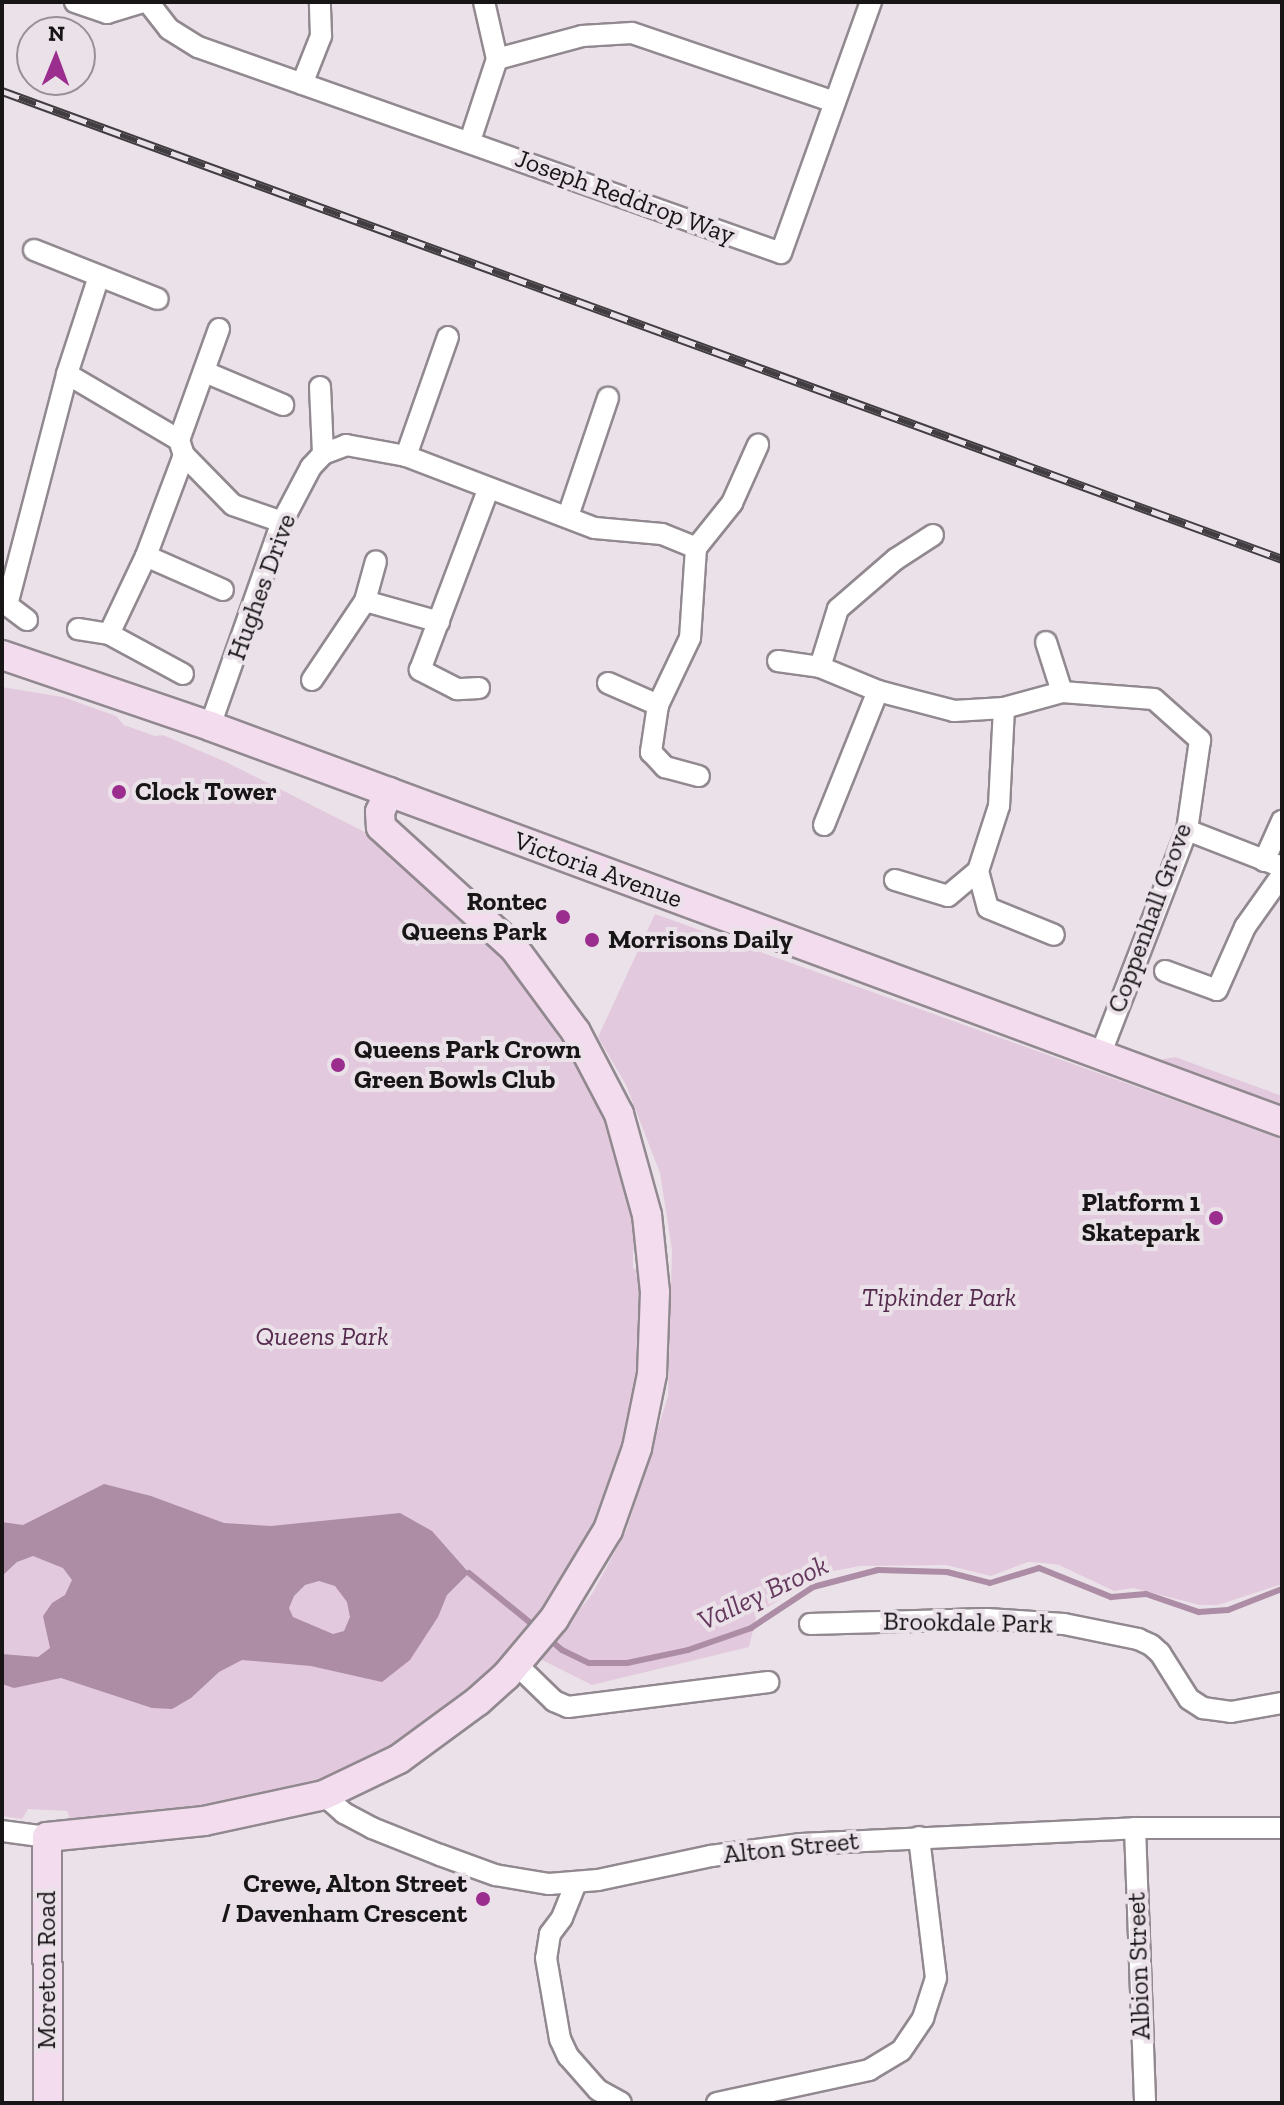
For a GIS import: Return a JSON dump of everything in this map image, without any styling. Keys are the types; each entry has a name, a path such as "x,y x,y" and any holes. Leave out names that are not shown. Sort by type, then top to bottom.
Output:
{"street":[{"path":"75,2 107,13 145,2"},
{"name":"Joseph Reddrop Way","path":"145,2 169,29 189,43 781,253 835,102"},
{"path":"302,84 321,36 323,14 320,2"},
{"path":"470,141 497,59 484,2"},
{"path":"497,59 582,36 632,33 835,102 871,2"},
{"path":"34,250 158,299"},
{"path":"27,620 4,604 67,374 99,276"},
{"path":"109,634 146,556 219,329"},
{"path":"406,456 448,337"},
{"path":"205,372 283,405"},
{"path":"67,374 181,447 233,505 282,522"},
{"path":"320,387 323,454 346,445 406,456 488,490 595,528 662,534 696,548"},
{"path":"568,516 608,398"},
{"path":"699,776 665,767 651,752 658,705 690,638 696,548 732,503 758,445"},
{"name":"Hughes Drive","path":"210,726 282,522 311,467 323,454"},
{"path":"479,688 457,689 420,670 488,490"},
{"path":"820,667 838,609 896,559 933,535"},
{"path":"146,556 223,590"},
{"path":"312,680 365,601 376,561"},
{"path":"365,601 439,622"},
{"path":"78,629 109,634 183,674"},
{"path":"1046,642 1062,692"},
{"name":"Victoria Avenue","path":"2,655 210,726 1282,1122"},
{"name":"Coppenhall Grove","path":"778,661 820,667 878,691 954,711 1004,708 1062,692 1154,699 1200,740 1187,830 1100,1056"},
{"path":"2,671 76,682"},
{"path":"608,683 658,705"},
{"path":"824,825 878,691"},
{"path":"895,880 948,896 978,871 999,806 1004,708"},
{"path":"2,1831 47,1837 204,1821 324,1795 399,1759 438,1732 525,1655 554,1619 608,1530 645,1414 656,1321 643,1192 619,1114 576,1032 514,948 381,827 380,812 389,792"},
{"path":"1187,830 1273,864 1282,821"},
{"path":"978,871 988,908 1054,935"},
{"path":"1165,971 1217,990 1245,927 1282,875"},
{"name":"Brookdale Park","path":"810,1624 987,1619 1064,1624 1138,1639 1151,1645 1160,1653 1189,1699 1203,1708 1231,1712 1282,1703"},
{"path":"525,1655 554,1701 568,1707 768,1682"},
{"name":"Alton Street","path":"324,1795 344,1813 372,1828 440,1855 527,1882 576,1883 751,1850 919,1837 1135,1828 1282,1828"},
{"name":"Albion Street","path":"1135,1828 1145,2103"},
{"name":"Moreton Road","path":"47,1837 48,2103"},
{"path":"717,2103 869,2070 901,2051 923,2018 936,1978 919,1837"},
{"path":"576,1883 562,1918 550,1934 546,1958 560,2039 568,2056 598,2090 621,2103"}],"green space":[{"name":"Queens Park","path":"2,687 63,697 116,716 124,725 155,736 163,735 226,762 363,831 455,906 529,986 587,1086 618,1152 634,1216 637,1247 633,1250 633,1268 640,1273 644,1352 631,1417 609,1490 581,1554 507,1657 391,1747 322,1782 219,1803 71,1821 67,1811 28,1809 22,1819 2,1816"},
{"name":"Tipkinder Park","path":"655,914 1282,1139 1282,1584 1218,1605 1200,1605 1133,1588 1114,1591 1059,1565 1043,1563 1028,1562 991,1576 946,1565 860,1566 834,1571 806,1583 757,1614 749,1647 592,1685 540,1659 592,1594 627,1529 668,1396 672,1250 660,1173 626,1085 598,1037"},
{"path":"1175,1057 1282,1096 1282,1113 1153,1067 1158,1060"}],"shaded area":[{"path":"104,1484 151,1496 224,1523 271,1526 400,1513 432,1531 469,1573 447,1595 438,1617 410,1660 382,1682 311,1666 242,1660 219,1672 191,1698 172,1709 152,1708 61,1678 14,1688 2,1684 2,1654 38,1657 50,1648 43,1616 52,1603 65,1595 72,1580 63,1568 33,1556 17,1562 2,1576 2,1522 23,1525","holes":["319,1581 335,1586 347,1602 350,1617 344,1631 333,1634 293,1617 289,1608 294,1596 305,1585"]}],"waterway":[{"name":"Valley Brook","path":"549,1639 562,1650 589,1663 627,1663 688,1650 751,1628 813,1587 878,1570 947,1572 990,1583 1039,1568 1111,1597 1146,1594 1199,1612 1228,1610 1282,1589"},
{"name":"Valley Brook","path":"469,1573 538,1629"}],"railway":[{"path":"2,91 1282,559"}],"place":[{"name":"Clock Tower","path":"119,792"},
{"name":"Rontec Queens Park","path":"563,917"},
{"name":"Morrisons Daily","path":"592,940"},
{"name":"Queens Park Crown Green Bowls Club","path":"338,1065"},
{"name":"Platform 1 Skatepark","path":"1216,1218"},
{"name":"Crewe, Alton Street / Davenham Crescent","path":"483,1899"}]}
